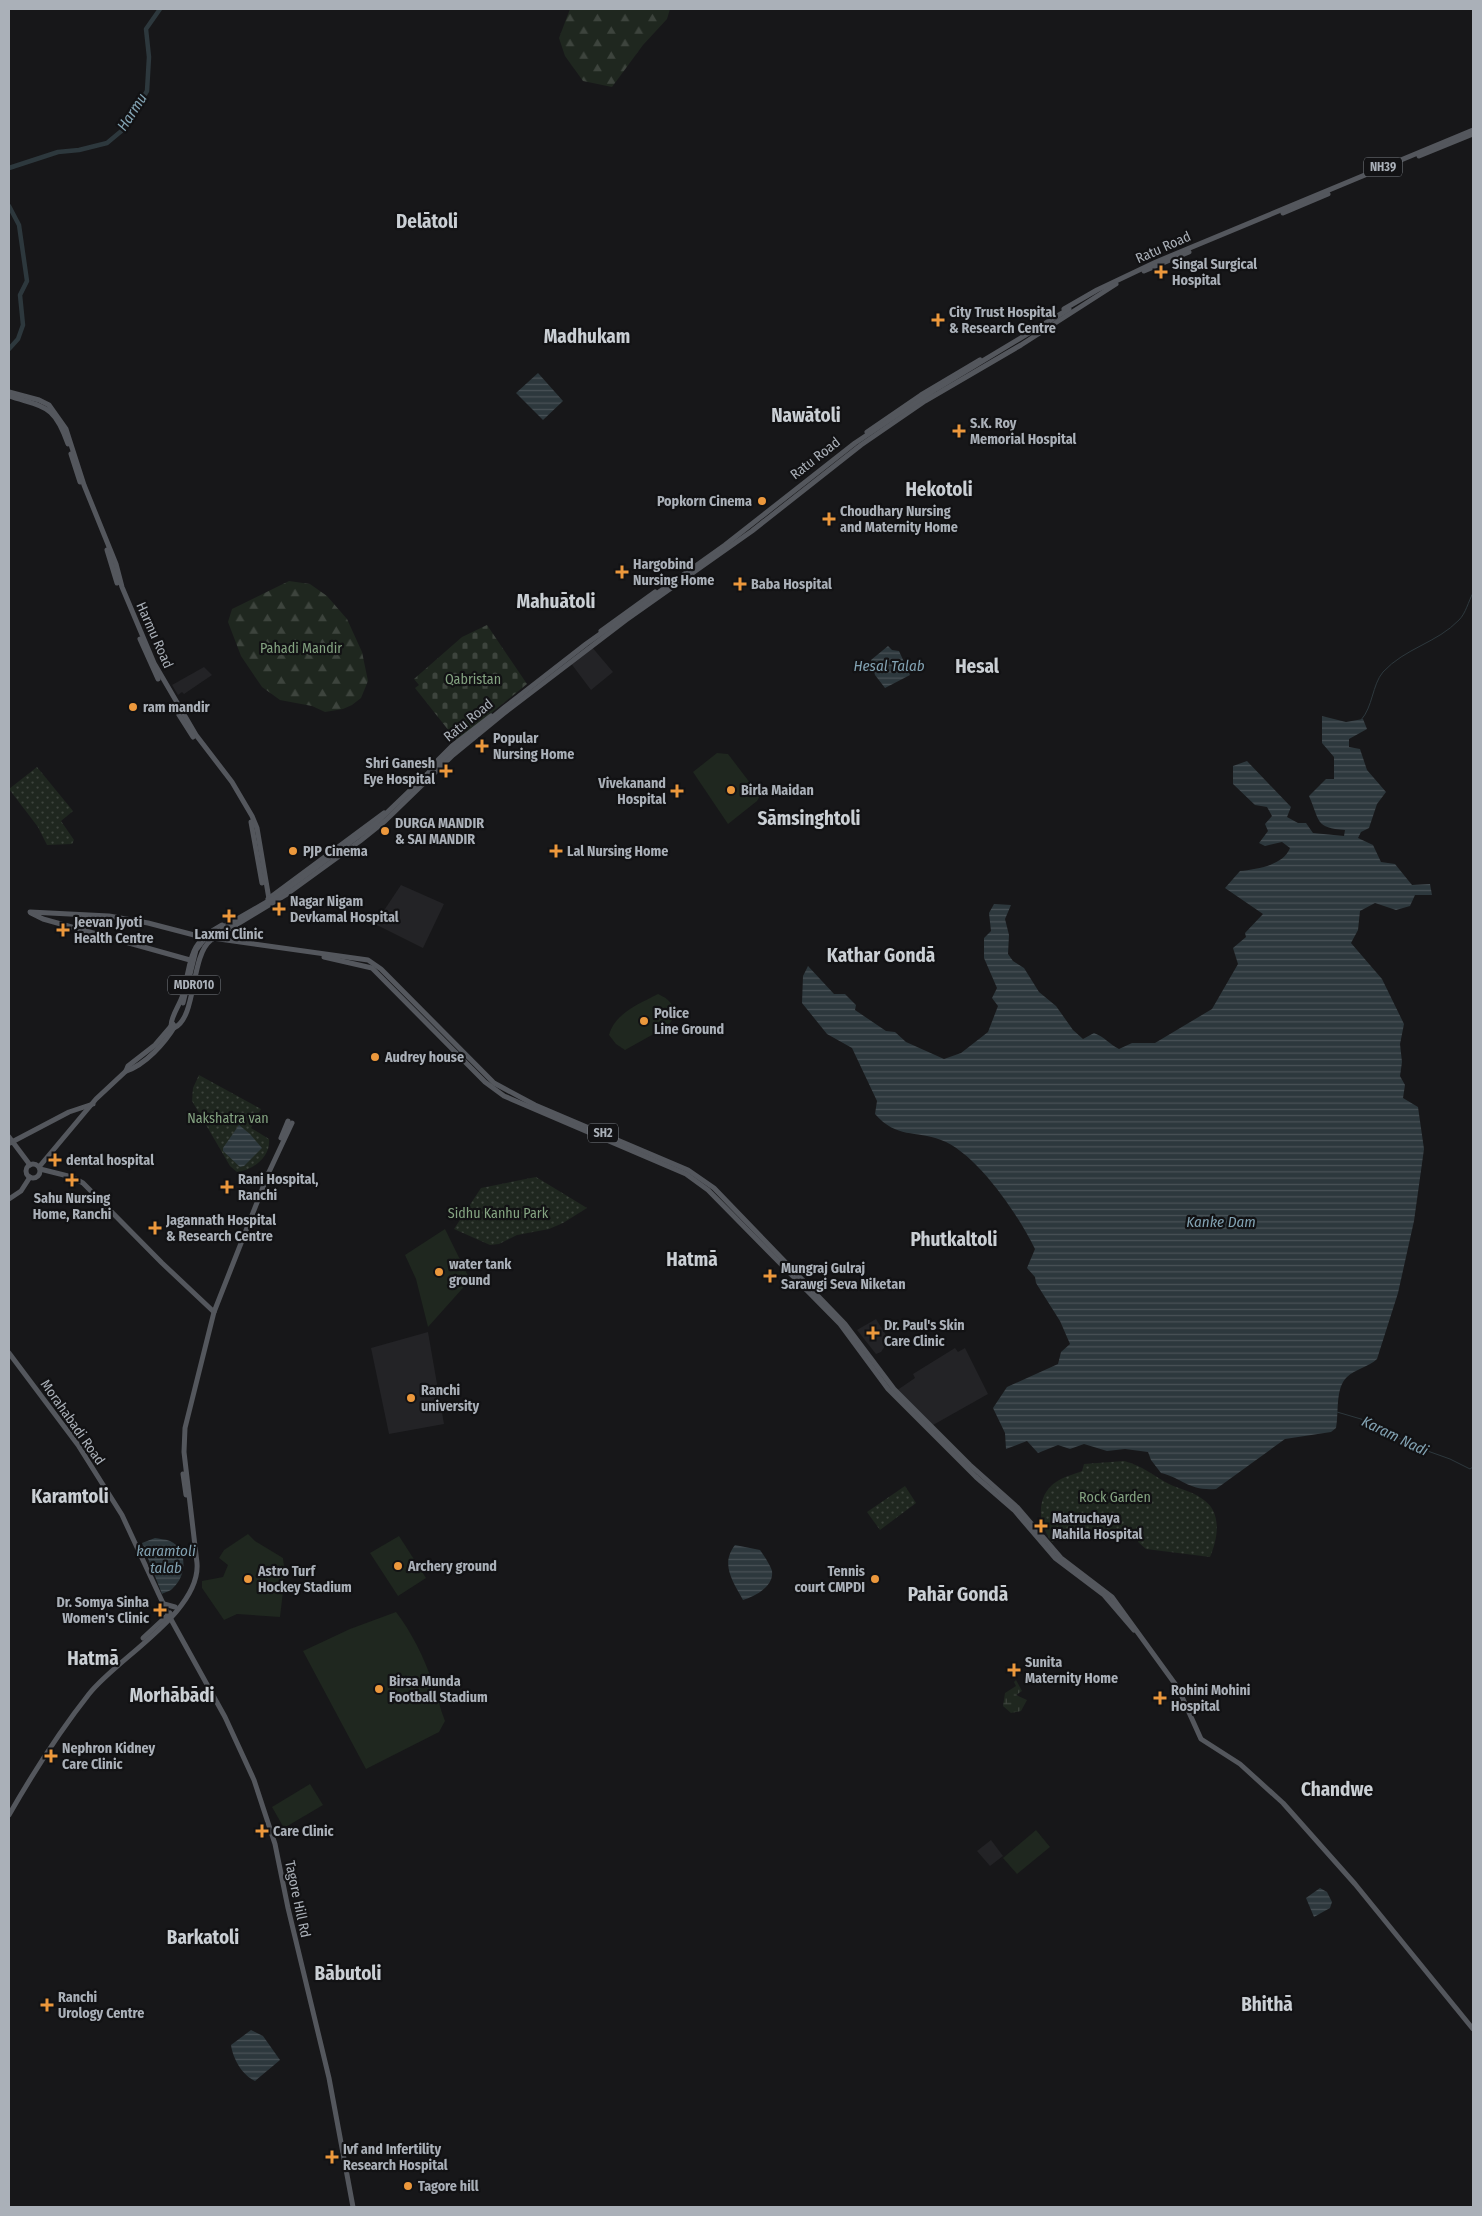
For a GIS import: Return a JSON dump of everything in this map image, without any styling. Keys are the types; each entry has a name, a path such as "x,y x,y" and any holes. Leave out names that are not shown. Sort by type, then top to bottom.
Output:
{"main road":[{"name":"Ratu Road","path":"201,937 268,899 378,817 452,746 511,700 615,620 726,542 847,447 921,395 1078,304 1150,265 1473,130"},
{"name":"Ratu Road","path":"212,939 271,905 385,821 453,755 503,714 626,620 752,531 861,445 925,401 1021,345 1078,304 1123,280 1473,134"},
{"path":"9,1199 21,1191 30,1177 37,1176 44,1163 93,1104 126,1071 128,1066 172,1027 184,1004 196,950 206,937 277,896 369,828 447,755 490,719 586,644 724,546 855,444 936,389 1078,304"},
{"path":"9,392 46,406"},
{"path":"9,396 46,406"},
{"name":"Harmu Road","path":"46,406 55,410 69,436 84,485 116,564 122,587 160,674 196,735 232,782 252,816 257,828 268,899 271,905"},
{"name":"MDR010","path":"190,960 43,919 30,912 110,916 148,923 212,939"},
{"name":"MDR010","path":"201,937 194,947 182,995 171,1021 172,1027 178,1026 184,1016 203,948 212,939"},
{"name":"SH2","path":"212,939 369,966 481,1078 498,1092 518,1103 686,1174 708,1190 840,1324 888,1389 976,1477 1014,1510 1061,1564 1100,1591 1112,1603 1176,1688 1193,1732 1199,1741 1238,1766 1278,1803 1355,1884 1433,1984 1473,2031"},
{"path":"28,1166 10,1140 69,1112 93,1104"},
{"path":"169,1616 190,1588 194,1569 180,1448 181,1433 213,1311 260,1186 290,1122"},
{"path":"44,1163 53,1171"},
{"path":"28,1166 35,1164 40,1168 83,1183 213,1311"},
{"path":"28,1166 26,1172 30,1177"},
{"path":"9,1813 42,1760 93,1689 169,1616 191,1591 197,1576 184,1438 213,1311"},
{"name":"Morahabadi Road","path":"9,1353 78,1445 119,1509 169,1616"},
{"path":"164,1604 175,1607"},
{"name":"Tagore Hill Rd","path":"169,1616 225,1717 254,1780 274,1838 302,1967 330,2078 353,2207"}],"shaded area":[{"path":"591,646 613,672 591,690 570,662"},
{"path":"204,667 212,675 184,694 182,692 178,695 172,685"},
{"path":"401,885 444,904 423,948 375,924"},
{"path":"876,1319 889,1340 881,1352 876,1354 857,1330"},
{"name":"Ranchi university","path":"428,1332 444,1424 389,1434 371,1348"},
{"path":"955,1348 958,1352 965,1348 988,1394 933,1425 896,1391 915,1378 913,1374"},
{"path":"991,1840 1003,1856 990,1866 977,1851"}],"green space":[{"path":"570,9 670,9 667,19 643,45 612,87 583,81 565,56 559,38"},
{"name":"Pahadi Mandir","path":"289,581 310,584 327,596 347,619 362,652 368,681 361,698 352,705 343,709 325,712 312,706 280,700 262,687 241,656 228,622 232,609"},
{"name":"Qabristan","path":"487,625 527,684 457,741 415,688 419,685 414,679 462,637"},
{"name":"Birla Maidan","path":"717,753 728,754 760,796 757,801 728,824 693,772"},
{"path":"37,767 73,811 61,821 74,840 72,844 47,845 38,827 9,789"},
{"name":"Police Line Ground","path":"658,994 668,1000 673,1008 675,1016 668,1026 625,1050 616,1044 609,1035 612,1027 622,1015"},
{"name":"Nakshatra van","path":"199,1075 261,1109 251,1128 269,1139 269,1145 264,1156 255,1165 237,1172 230,1166 192,1101 193,1088"},
{"name":"Sidhu Kanhu Park","path":"536,1177 587,1208 563,1223 549,1229 517,1235 499,1244 490,1245 454,1229 481,1188"},
{"name":"water tank ground","path":"445,1229 470,1280 428,1327 416,1279 405,1255"},
{"name":"Rock Garden","path":"1124,1461 1142,1468 1208,1503 1216,1517 1217,1525 1215,1542 1210,1557 1146,1549 1138,1542 1137,1533 1127,1532 1120,1535 1084,1528 1052,1542 1044,1527 1041,1511 1042,1503 1049,1488 1059,1480 1082,1471 1084,1464"},
{"path":"905,1486 916,1503 880,1530 867,1512"},
{"name":"Astro Turf Hockey Stadium","path":"248,1534 255,1541 283,1558 285,1575 280,1617 237,1614 224,1620 202,1588 202,1581 223,1577 228,1565 219,1558 224,1550"},
{"name":"Archery ground","path":"399,1536 426,1578 398,1596 370,1553"},
{"name":"Birsa Munda Football Stadium","path":"396,1612 413,1637 422,1656 445,1721 439,1732 366,1769 303,1651 350,1629"},
{"path":"1016,1680 1022,1691 1016,1695 1027,1700 1021,1711 1011,1713 1003,1706 1005,1693 1016,1686 1014,1682"},
{"path":"310,1784 323,1805 284,1828 272,1807"},
{"path":"1036,1830 1050,1847 1017,1874 1003,1858"}],"water":[{"path":"538,373 563,401 543,420 516,393"},
{"name":"Hesal Talab","path":"888,646 892,650 899,651 910,675 885,688 875,675 871,660"},
{"name":"Kanke Dam","path":"1322,716 1346,722 1363,719 1367,729 1349,739 1349,747 1360,749 1367,770 1386,792 1377,804 1369,828 1361,832 1358,838 1373,845 1381,862 1395,864 1412,885 1430,884 1432,895 1415,895 1410,906 1396,910 1375,903 1360,911 1358,930 1351,943 1382,979 1404,1024 1400,1044 1402,1062 1400,1076 1405,1085 1403,1098 1418,1107 1424,1149 1414,1221 1398,1293 1377,1359 1350,1374 1343,1382 1339,1394 1336,1428 1331,1432 1285,1439 1216,1489 1199,1488 1161,1473 1151,1460 1148,1452 1125,1449 1107,1451 1084,1444 1070,1449 1058,1445 1038,1453 1027,1441 1006,1449 1005,1433 993,1408 1007,1387 1058,1364 1061,1352 1070,1344 1060,1321 1036,1283 1035,1277 1027,1268 1035,1249 1008,1203 969,1158 955,1147 941,1140 899,1131 883,1122 875,1114 877,1101 852,1048 827,1034 802,1003 803,976 808,966 834,994 845,994 856,1005 855,1010 886,1031 895,1032 906,1042 944,1059 961,1053 988,1032 998,1006 992,998 997,988 984,958 984,938 991,931 989,913 994,904 1011,905 1005,919 1009,935 1008,954 1013,961 1024,968 1039,992 1056,1006 1073,1030 1083,1039 1094,1033 1119,1049 1132,1043 1155,1043 1212,1009 1238,964 1233,948 1246,937 1245,933 1263,914 1225,888 1240,871 1261,868 1275,863 1290,848 1282,842 1265,846 1259,843 1268,831 1265,824 1272,816 1267,807 1255,805 1233,784 1233,766 1247,761 1291,807 1287,817 1298,823 1306,823 1313,833 1344,836 1345,830 1328,827 1320,822 1309,796 1326,779 1334,779 1334,757 1322,743"},
{"path":"239,1125 262,1148 244,1166 240,1167 223,1151 223,1148"},
{"name":"karamtoli talab","path":"155,1538 168,1540 176,1545 183,1556 184,1563 178,1583 171,1590 162,1594 142,1543"},
{"path":"735,1545 760,1550 772,1571 770,1582 763,1590 743,1600 732,1580 728,1566 731,1552"},
{"path":"1320,1888 1327,1892 1332,1902 1330,1908 1314,1917 1306,1898"},
{"path":"251,2030 263,2036 280,2060 255,2081 246,2075 239,2066 231,2045"}],"waterway":[{"name":"Harmu","path":"9,168 58,152 79,150 107,143 125,128 147,91 149,57 146,29 160,9"},
{"name":"Harmu","path":"9,206 19,225 27,281 20,295 23,325 18,339 9,349"},
{"path":"1361,720 1368,709 1379,677 1383,672 1401,657 1450,628 1463,614 1473,593"},
{"name":"Karam Nadi","path":"1337,1412 1378,1424 1408,1444 1450,1459 1470,1469 1473,1467"}],"place":[{"name":"Singal Surgical Hospital","path":"1161,272"},
{"name":"City Trust Hospital & Research Centre","path":"938,320"},
{"name":"S.K. Roy Memorial Hospital","path":"959,431"},
{"name":"Popkorn Cinema","path":"762,501"},
{"name":"Choudhary Nursing and Maternity Home","path":"829,519"},
{"name":"Hargobind Nursing Home","path":"622,572"},
{"name":"Baba Hospital","path":"740,584"},
{"name":"ram mandir","path":"133,707"},
{"name":"Popular Nursing Home","path":"482,746"},
{"name":"Shri Ganesh Eye Hospital","path":"446,771"},
{"name":"Birla Maidan","path":"731,790"},
{"name":"Vivekanand Hospital","path":"677,791"},
{"name":"DURGA MANDIR & SAI MANDIR","path":"385,831"},
{"name":"PJP Cinema","path":"293,851"},
{"name":"Lal Nursing Home","path":"556,851"},
{"name":"Nagar Nigam Devkamal Hospital","path":"279,909"},
{"name":"Laxmi Clinic","path":"229,916"},
{"name":"Jeevan Jyoti Health Centre","path":"63,930"},
{"name":"Police Line Ground","path":"644,1021"},
{"name":"Audrey house","path":"375,1057"},
{"name":"dental hospital","path":"55,1160"},
{"name":"Sahu Nursing Home, Ranchi","path":"72,1180"},
{"name":"Rani Hospital, Ranchi","path":"227,1187"},
{"name":"Jagannath Hospital & Research Centre","path":"155,1228"},
{"name":"water tank ground","path":"439,1272"},
{"name":"Mungraj Gulraj Sarawgi Seva Niketan","path":"770,1276"},
{"name":"Dr. Paul's Skin Care Clinic","path":"873,1333"},
{"name":"Ranchi university","path":"411,1398"},
{"name":"Matruchaya Mahila Hospital","path":"1041,1526"},
{"name":"Archery ground","path":"398,1566"},
{"name":"Astro Turf Hockey Stadium","path":"248,1579"},
{"name":"Tennis court CMPDI","path":"875,1579"},
{"name":"Dr. Somya Sinha Women's Clinic","path":"160,1610"},
{"name":"Sunita Maternity Home","path":"1014,1670"},
{"name":"Birsa Munda Football Stadium","path":"379,1689"},
{"name":"Rohini Mohini Hospital","path":"1160,1698"},
{"name":"Nephron Kidney Care Clinic","path":"51,1756"},
{"name":"Care Clinic","path":"262,1831"},
{"name":"Ranchi Urology Centre","path":"47,2005"},
{"name":"Ivf and Infertility Research Hospital","path":"332,2157"},
{"name":"Tagore hill","path":"408,2186"}],"district":[{"name":"Delātoli","path":"427,221"},
{"name":"Madhukam","path":"587,336"},
{"name":"Nawātoli","path":"806,415"},
{"name":"Hekotoli","path":"939,489"},
{"name":"Mahuātoli","path":"556,601"},
{"name":"Hesal","path":"977,666"},
{"name":"Sāmsinghtoli","path":"809,818"},
{"name":"Kathar Gondā","path":"881,955"},
{"name":"Phutkaltoli","path":"954,1239"},
{"name":"Hatmā","path":"692,1259"},
{"name":"Karamtoli","path":"70,1496"},
{"name":"Pahār Gondā","path":"958,1594"},
{"name":"Hatmā","path":"93,1658"},
{"name":"Morhābādi","path":"172,1695"},
{"name":"Chandwe","path":"1337,1789"},
{"name":"Barkatoli","path":"203,1937"},
{"name":"Bābutoli","path":"348,1973"},
{"name":"Bhithā","path":"1267,2004"}]}
